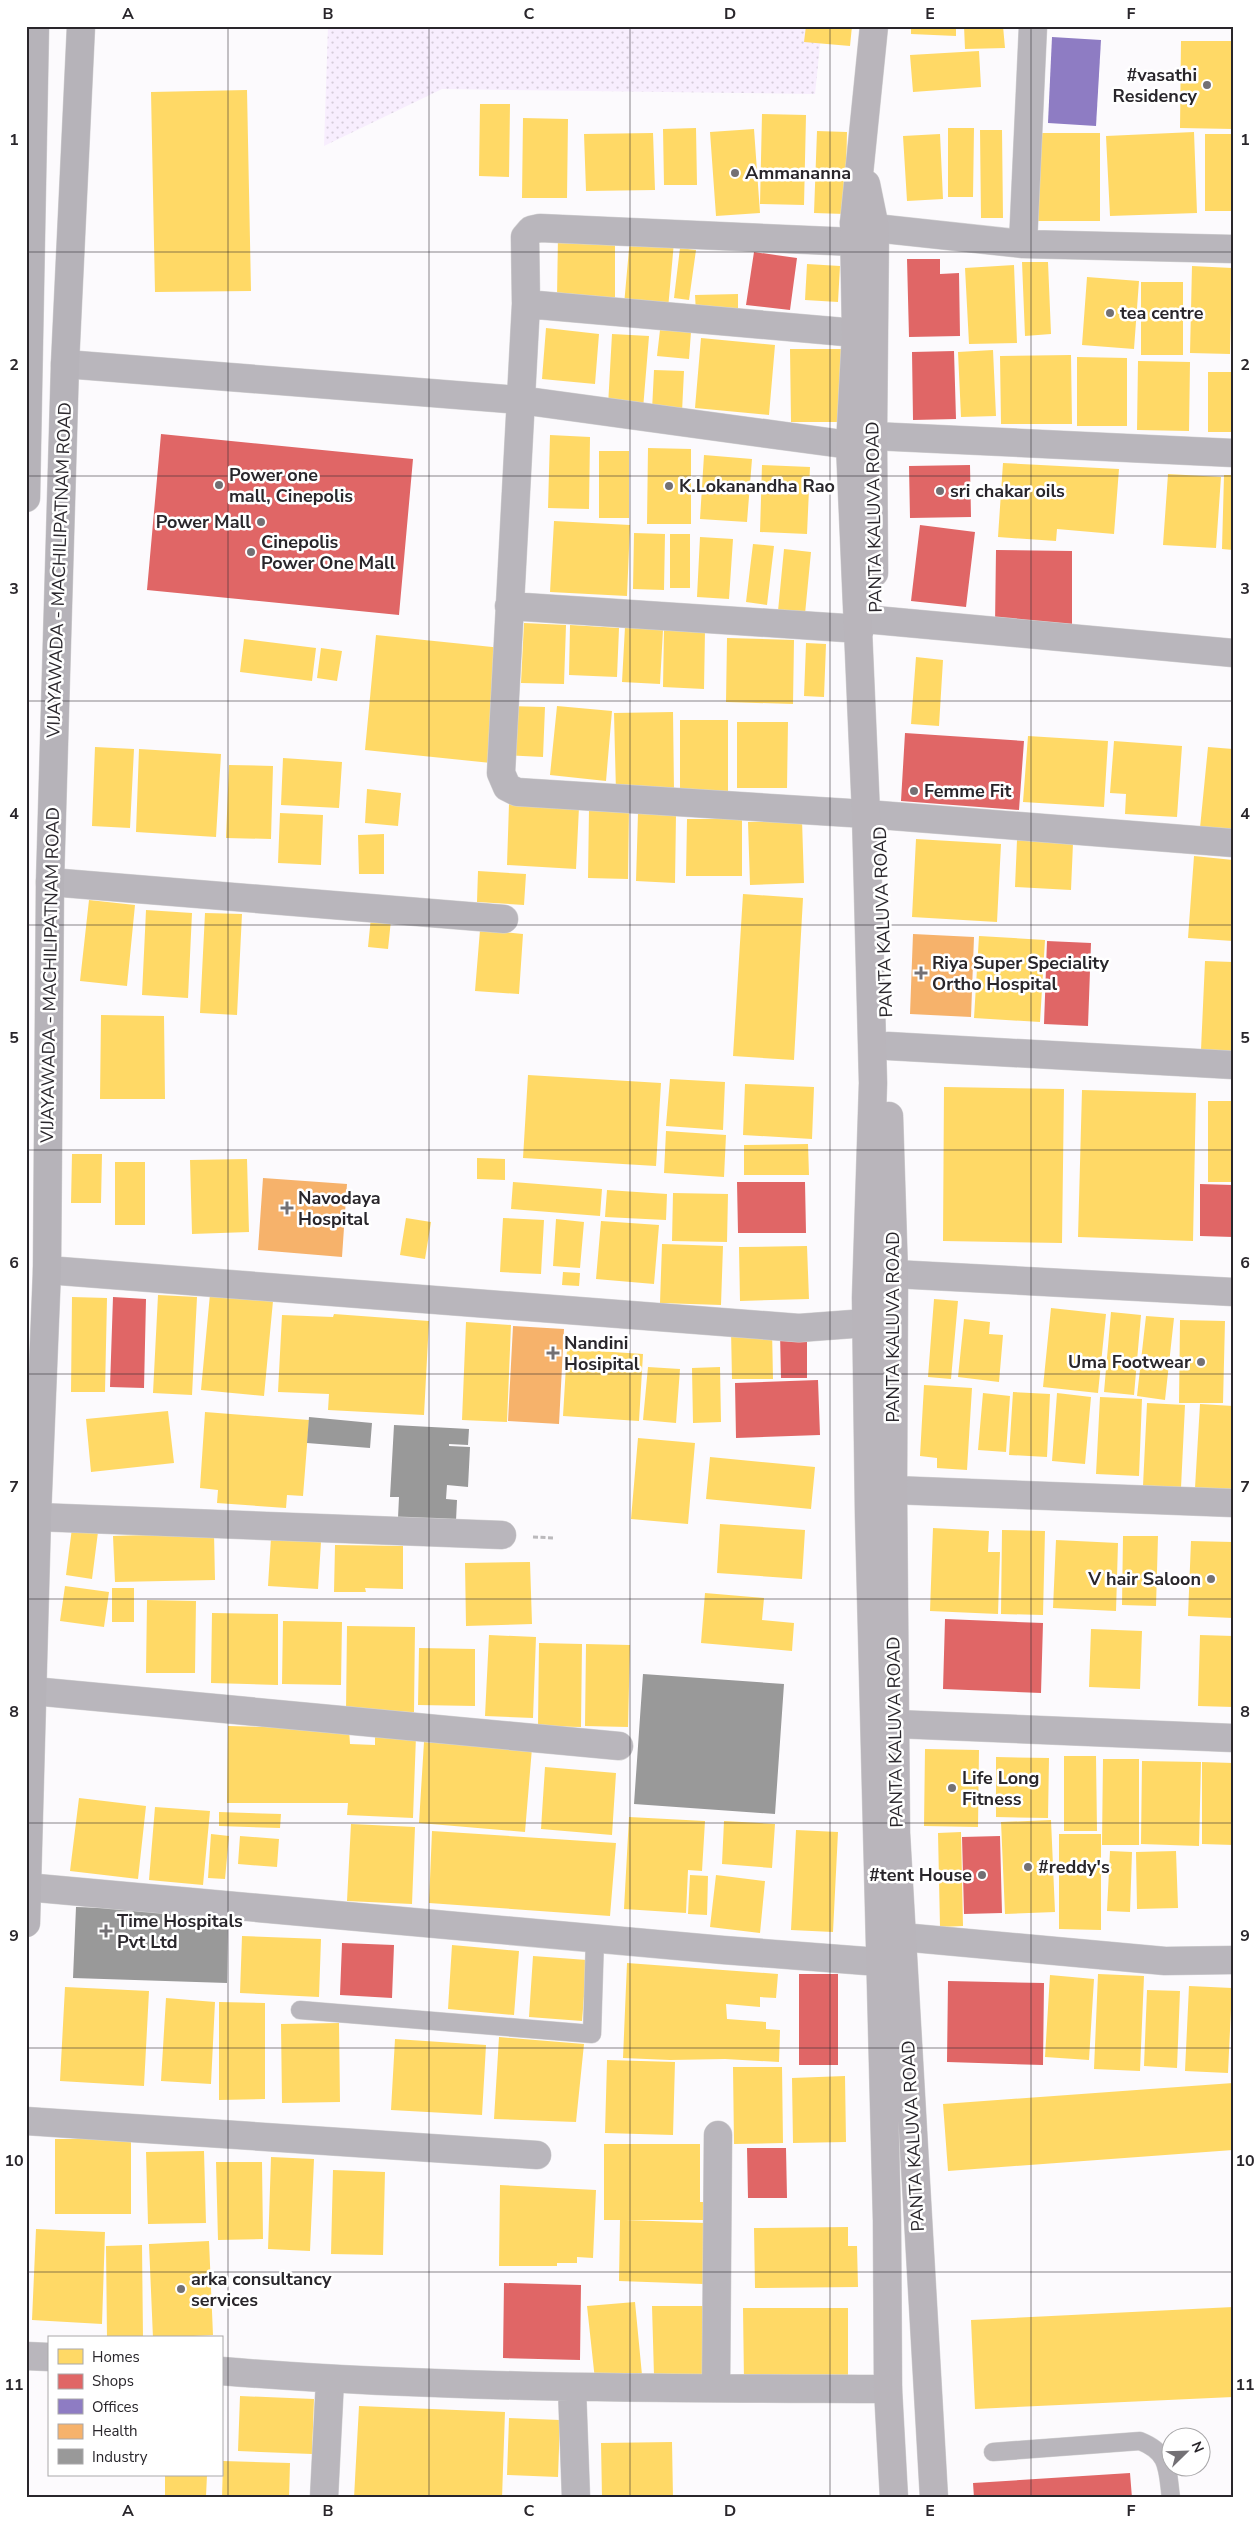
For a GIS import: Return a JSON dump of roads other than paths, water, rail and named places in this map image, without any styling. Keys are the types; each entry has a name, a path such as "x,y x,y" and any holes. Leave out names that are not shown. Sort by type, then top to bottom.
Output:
{"highway":[{"name":"VIJAYAWADA - MACHILIPATNAM ROAD","path":"26,498 34,26"},
{"name":"VIJAYAWADA - MACHILIPATNAM ROAD","path":"26,1923 27,1815 47,1270 50,882 65,364 81,26"}],"street":[{"name":"PANTA KALUVA ROAD","path":"861,441 860,156 874,26"},
{"path":"1023,244 1033,26"},
{"path":"1233,249 1023,244 861,231 534,228 524,237 526,304 501,773 507,787 517,792 872,814 1233,843"},
{"name":"PANTA KALUVA ROAD","path":"861,231 856,334 872,814 873,1083 866,1323 888,2389 894,2498"},
{"path":"526,304 856,334"},
{"path":"65,364 520,400 861,441 1233,454"},
{"path":"509,606 867,625 1233,653"},
{"name":"PANTA KALUVA ROAD","path":"872,814 888,1046 894,1274 893,1490 896,1833 934,2498"},
{"path":"50,882 504,919"},
{"path":"888,1046 1233,1065"},
{"path":"47,1270 799,1328 866,1323"},
{"path":"894,1274 1233,1292"},
{"path":"869,1506 893,1490 1233,1503"},
{"path":"37,1517 502,1536"},
{"path":"32,1691 619,1746"},
{"path":"896,1724 1233,1738"},
{"path":"27,1887 879,1962"},
{"path":"902,1936 1165,1960 1233,1960"},
{"path":"26,2121 537,2155"},
{"path":"716,2388 718,2135"},
{"path":"26,2356 48,2358"},
{"path":"222,2371 330,2380 572,2388 888,2389"},
{"path":"324,2498 330,2380"},
{"path":"572,2388 576,2498"}],"lane":[{"path":"300,2010 592,2034 594,1938"},
{"path":"993,2452 1140,2441 1152,2446 1164,2456 1171,2498"}],"place":[{"name":"#vasathi Residency","path":"1207,85"},
{"name":"Ammananna","path":"735,173"},
{"name":"tea centre","path":"1110,313"},
{"name":"Power one mall, Cinepolis","path":"219,485"},
{"name":"K.Lokanandha Rao","path":"669,486"},
{"name":"sri chakar oils","path":"940,491"},
{"name":"Power Mall","path":"261,522"},
{"name":"Cinepolis Power One Mall","path":"251,552"},
{"name":"Femme Fit","path":"914,791"},
{"name":"Riya Super Speciality Ortho Hospital","path":"921,973"},
{"name":"Navodaya Hospital","path":"287,1208"},
{"name":"Nandini Hosipital","path":"553,1353"},
{"name":"Uma Footwear","path":"1201,1362"},
{"name":"V hair Saloon","path":"1211,1579"},
{"name":"Life Long Fitness","path":"952,1788"},
{"name":"#reddy's","path":"1028,1867"},
{"name":"#tent House","path":"982,1875"},
{"name":"Time Hospitals Pvt Ltd","path":"106,1931"},
{"name":"arka consultancy services","path":"181,2289"}]}
